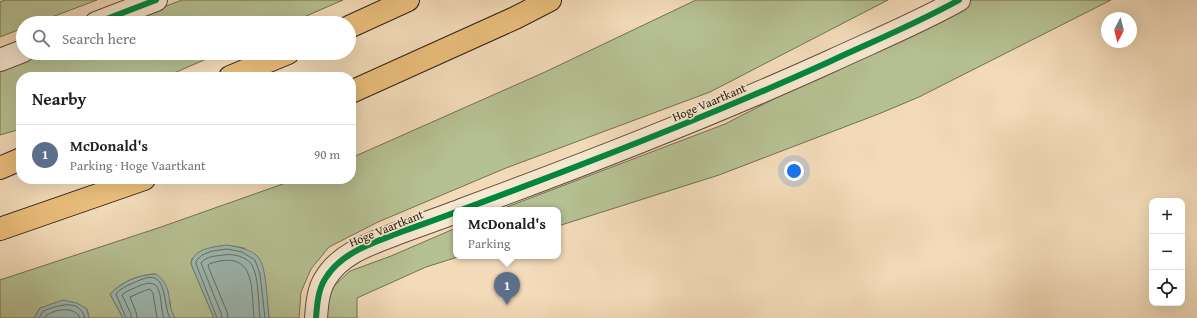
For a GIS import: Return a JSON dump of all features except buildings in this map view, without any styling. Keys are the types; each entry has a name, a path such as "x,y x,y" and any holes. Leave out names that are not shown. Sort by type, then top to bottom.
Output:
{"highway":[{"path":"356,24 408,0"},
{"path":"356,90 515,18 550,0"},
{"path":"515,18 562,0"},
{"path":"242,72 271,60"},
{"path":"0,168 16,161"},
{"path":"0,229 130,184"}],"street":[{"path":"114,16 156,0"},
{"name":"Hoge Vaartkant","path":"469,207 602,158 709,114 906,26 959,0"},
{"path":"0,60 16,54"},
{"name":"Hoge Vaartkant","path":"316,318 318,298 324,280 334,266 347,256 366,245 453,213"}],"green space":[{"path":"5,0 97,0 55,16 16,16 16,31 0,37 0,2"},
{"path":"182,0 343,0 306,16 140,16"},
{"path":"696,0 888,0 710,92 506,168 378,222 329,247 311,269 301,292 299,318 269,318 264,273 244,248 222,246 211,248 192,259 191,264 214,318 175,318 171,313 170,301 155,274 125,282 110,294 123,318 89,318 87,309 40,308 34,318 0,318 0,280 161,227 283,184 356,184 356,156 545,72"},
{"path":"967,0 1111,0 919,97 719,175 561,225 561,207 507,207 725,124"},
{"path":"24,60 204,60 176,72 16,72 16,130 0,135 0,69"},
{"path":"453,229 453,259 426,267 357,298 357,318 325,318 327,303 334,286 350,271 391,256"}],"water":[{"path":"227,245 252,252 262,263 269,318 214,318 191,264 193,259 200,251"},
{"path":"156,274 166,285 170,306 175,318 123,318 110,294 126,282 143,276"},
{"path":"63,300 77,303 87,309 89,318 34,318 40,308"}],"cycle path":[{"path":"114,16 156,0"},
{"path":"469,207 555,175 740,101 896,32 959,0"},
{"path":"316,318 318,298 325,279 332,270 349,255 401,232 453,213"}],"place":[{"name":"McDonald's","path":"507,305"}]}
